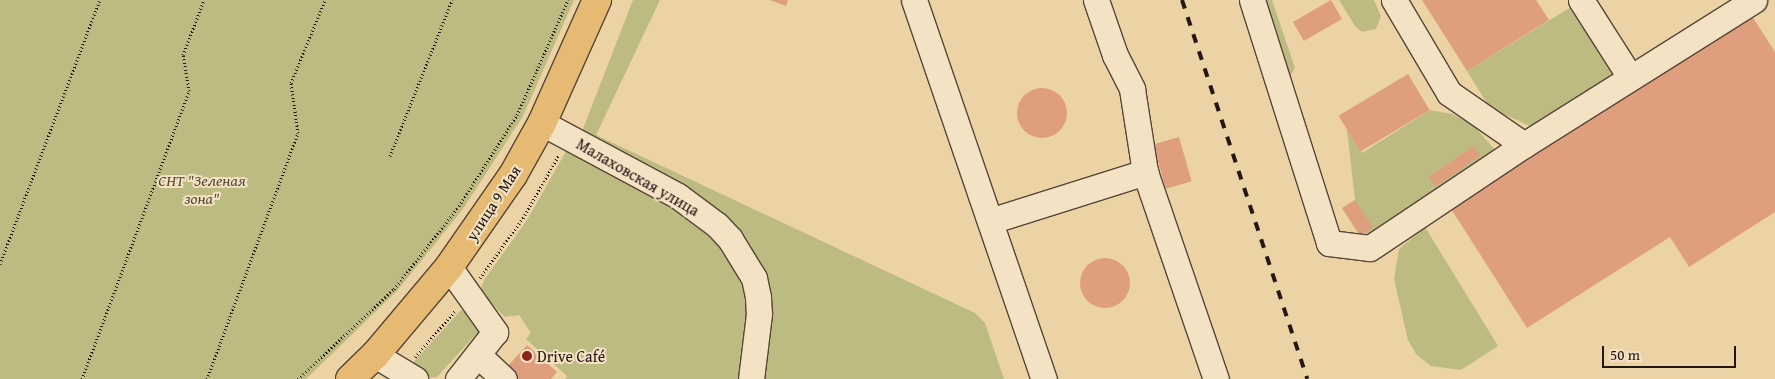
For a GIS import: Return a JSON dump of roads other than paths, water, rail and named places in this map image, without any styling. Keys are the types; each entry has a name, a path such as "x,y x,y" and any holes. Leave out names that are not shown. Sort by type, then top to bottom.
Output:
{"main road":[{"name":"улица 9 Мая","path":"350,379 375,355 449,267 508,182 542,123 597,0"}],"street":[{"path":"914,0 1044,379"},
{"path":"1096,0 1115,55 1132,90 1145,172 1216,379"},
{"path":"1252,0 1329,242 1370,248 1524,145 1754,0"},
{"path":"1394,0 1450,93 1524,145"},
{"path":"1581,0 1630,77"},
{"name":"Малаховская улица","path":"542,123 678,196 717,225 730,240 754,278 758,297 759,314 751,379"},
{"path":"990,220 1145,172"},
{"path":"449,267 495,332 458,379"},
{"path":"375,355 409,375"},
{"path":"478,356 504,379"}],"railway":[{"path":"1182,0 1307,379"}],"place":[{"name":"Drive Café","path":"527,356"}],"park label":[{"name":"СНТ \"Зеленая зона\"","path":"202,189"}]}
